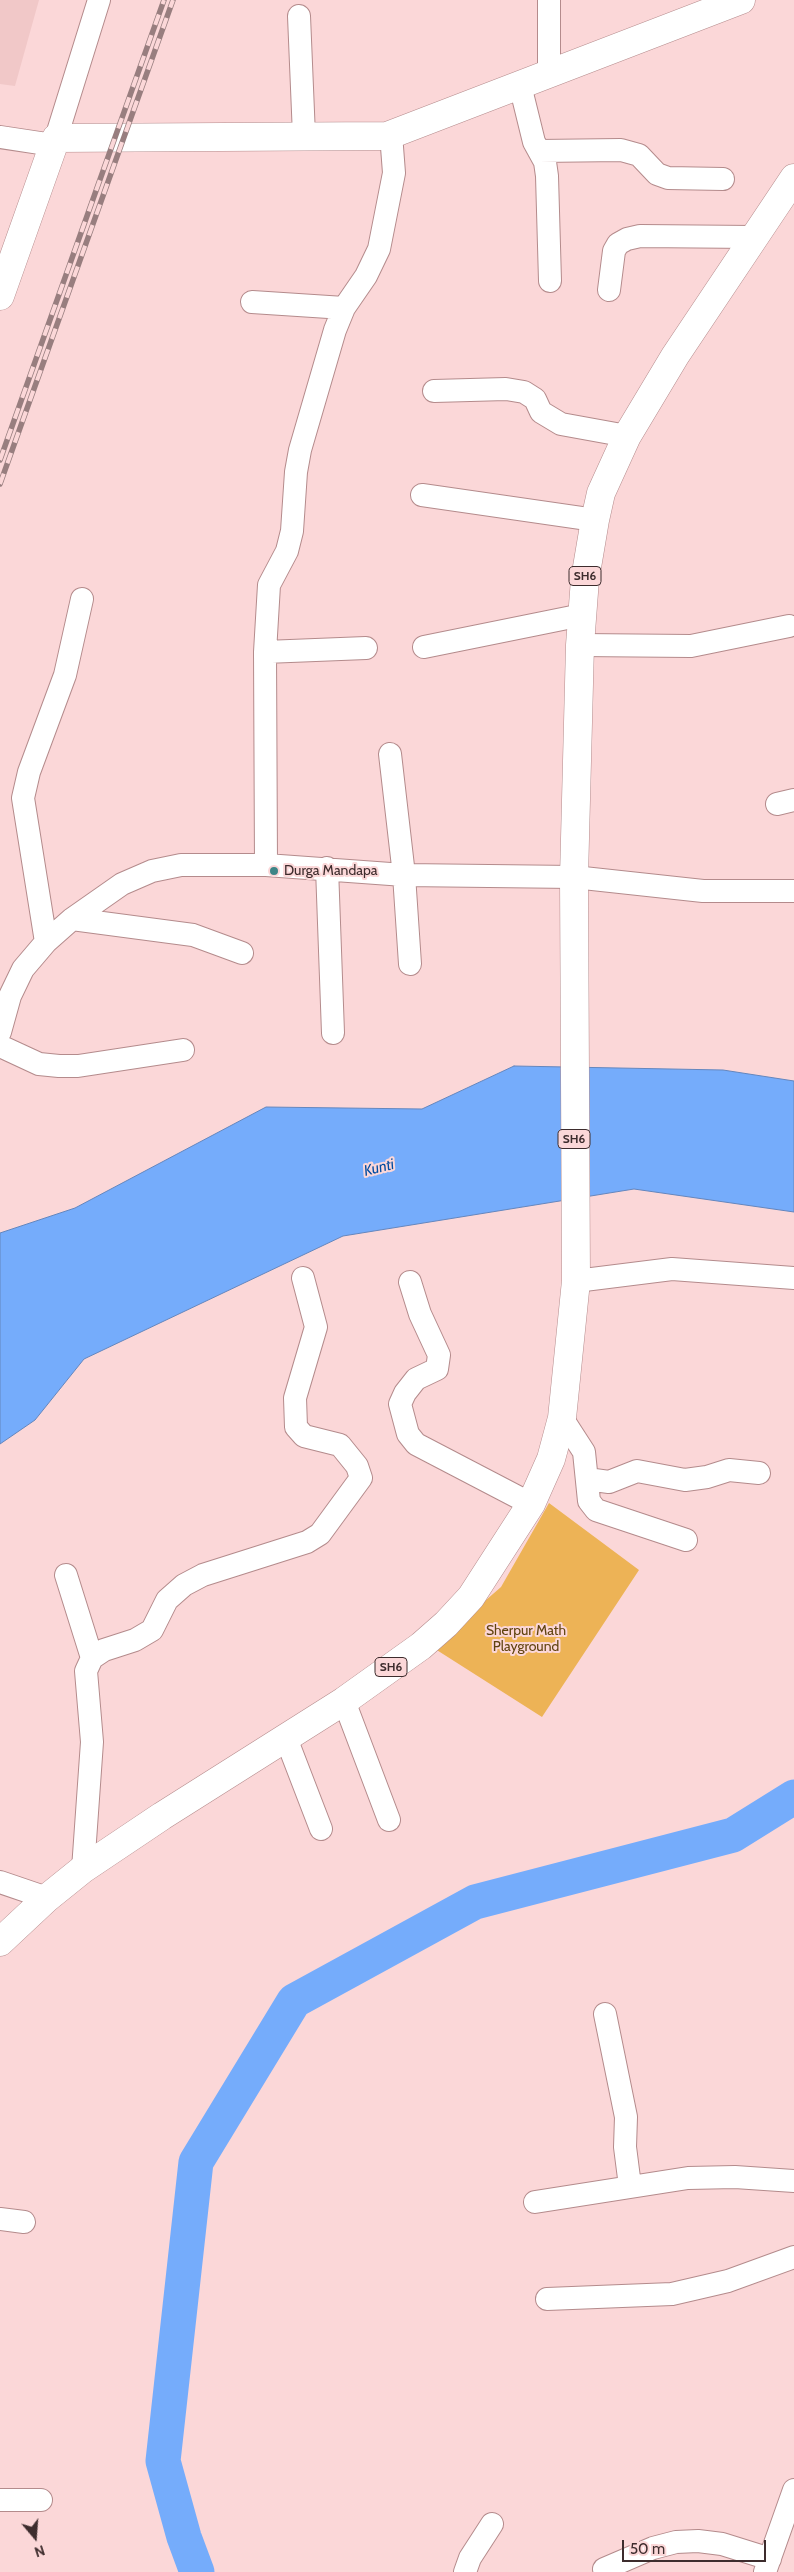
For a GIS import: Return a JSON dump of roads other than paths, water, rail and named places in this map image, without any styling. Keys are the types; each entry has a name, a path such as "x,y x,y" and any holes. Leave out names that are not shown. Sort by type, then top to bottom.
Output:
{"main road":[{"path":"0,296 54,141 391,134 549,74 697,8 741,0"},
{"name":"SH6","path":"0,1942 46,1898 83,1869 162,1816 344,1701 421,1646 446,1624 471,1596 492,1567 531,1504 551,1458 562,1418 576,1281 573,1031 574,877 580,645 585,579 595,520 601,493 627,436 675,356 794,178"}],"street":[{"path":"0,137 54,141 99,0"},
{"path":"548,0 549,74"},
{"path":"299,16 304,136"},
{"path":"520,85 534,142 545,162 550,281"},
{"path":"266,865 265,652 270,585 286,551 292,532 296,472 300,450 335,330 344,308 366,276 379,249 394,173 391,134"},
{"path":"539,151 622,150 639,155 658,174 668,178 723,180"},
{"path":"609,290 614,251 618,244 627,239 640,236 754,237"},
{"path":"252,302 344,308"},
{"path":"434,391 506,389 524,392 535,400 541,412 561,424 627,436"},
{"path":"422,495 595,520"},
{"path":"46,942 24,798 29,772 61,690 82,599"},
{"path":"424,647 582,616"},
{"path":"580,645 691,646 788,626"},
{"path":"265,652 366,648"},
{"path":"390,754 404,875 410,964"},
{"path":"0,1032 10,996 23,968 46,942 72,919 122,884 152,871 181,865 266,865 404,875 574,877 703,891 794,890"},
{"path":"327,868 333,1033"},
{"path":"72,919 193,935 242,953"},
{"path":"0,1046 39,1064 59,1066 78,1066 183,1050"},
{"path":"576,1281 672,1269 794,1278"},
{"path":"83,1869 92,1742 86,1671 92,1658 104,1650 135,1640 152,1630 167,1600 184,1585 203,1575 307,1542 320,1534 358,1485 361,1478 357,1466 340,1445 304,1436 296,1427 294,1398 316,1327 302,1278"},
{"path":"410,1282 420,1314 440,1355 437,1369 416,1379 400,1404 408,1434 416,1444 531,1504"},
{"path":"562,1418 584,1452 589,1501 596,1510 686,1540"},
{"path":"587,1479 609,1482 637,1471 685,1480 736,1469 759,1473"},
{"path":"66,1575 92,1658"},
{"path":"344,1701 389,1820"},
{"path":"286,1738 320,1829"},
{"path":"0,1882 46,1898"},
{"path":"605,2014 626,2117 625,2147 630,2186"},
{"path":"535,2202 688,2178 735,2177 794,2180"},
{"path":"0,2219 24,2222"},
{"path":"548,2299 672,2294 728,2281 794,2257"},
{"path":"604,2569 653,2548 676,2542 698,2541 722,2544 767,2565 794,2490"},
{"path":"0,2500 41,2500"},
{"path":"465,2572 470,2558 492,2524"}],"water":[{"name":"Kunti","path":"514,1066 723,1070 794,1081 794,1212 634,1189 343,1236 84,1359 35,1420 0,1444 0,1233 75,1208 266,1107 422,1109"}],"waterway":[{"path":"197,2572 184,2537 163,2461 196,2162 294,2001 475,1902 733,1835 794,1797"}],"railway":[{"path":"0,460 164,0"},
{"path":"0,484 173,0"}],"place":[{"name":"Durga Mandapa","path":"274,871"}],"park label":[{"name":"Sherpur Math Playground","path":"526,1639"}]}
